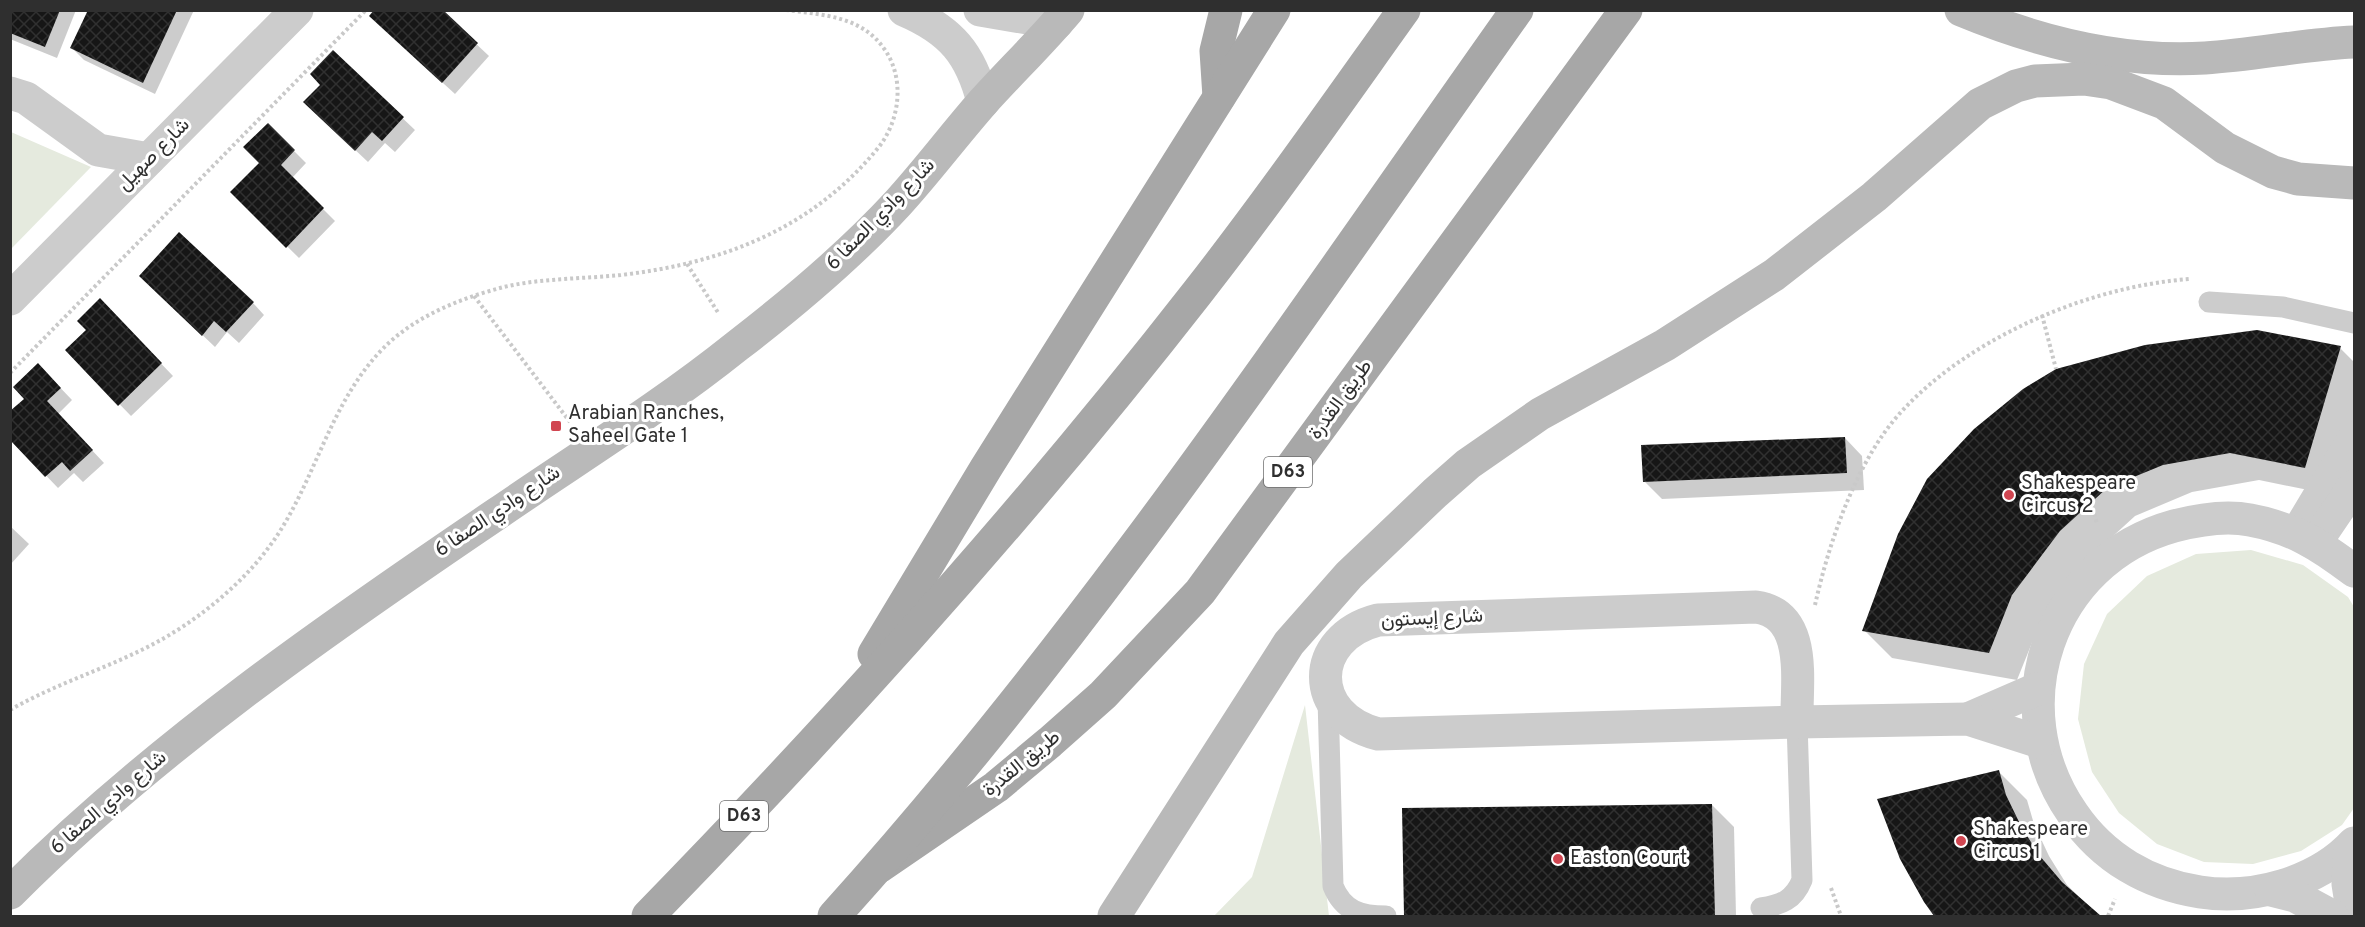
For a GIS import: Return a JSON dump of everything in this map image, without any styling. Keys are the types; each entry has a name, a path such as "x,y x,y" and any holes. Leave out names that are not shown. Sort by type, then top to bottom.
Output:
{"main road":[{"path":"1219,96 1216,51 1226,10"},
{"name":"D63","path":"838,714 981,478 1274,10"},
{"name":"D63","path":"648,916 963,578 1083,436 1205,282 1404,10"},
{"name":"طريق القدرة","path":"834,916 879,867 991,733 1142,539 1517,10"},
{"name":"طريق القدرة","path":"879,867 996,787 1050,742 1103,695 1200,592 1626,10"}],"street":[{"name":"شارع صهيل","path":"10,299 297,10"},
{"path":"904,10 931,23 950,38 966,57 977,79 983,102"},
{"path":"980,10 1063,17"},
{"path":"1961,10 2045,40 2097,51 2150,57 2234,56 2355,42"},
{"name":"شارع وادي الصفا 6","path":"10,892 43,860 152,765 266,676 426,561 672,395 739,345 822,275 897,204 983,102 1063,17"},
{"path":"1114,916 1289,643 1349,575 1435,493 1468,464 1540,414 1674,340 1774,275 1874,197 1980,104 2016,86 2035,81 2084,79 2111,83 2164,103 2225,148 2265,168 2298,179 2355,183"},
{"path":"10,93 26,98 98,150 149,159"},
{"path":"2307,537 2355,438"},
{"path":"2307,537 2355,486"},
{"path":"2352,845 2313,873 2271,890 2222,895 2172,887 2127,867 2087,834 2057,791 2040,742 2037,689 2048,640 2072,596 2106,560 2149,533 2198,519 2248,519 2307,537 2355,571"},
{"name":"شارع إيستون","path":"1328,691 1326,671 1331,652 1342,636 1359,625 1378,620 1755,607 1778,614 1793,633 1797,722"},
{"path":"1968,719 2037,689"},
{"path":"1328,691 1335,707 1346,721 1378,734 1968,719 2040,742"},
{"path":"2352,845 2348,884 2353,916"},
{"path":"2271,890 2295,896 2332,916"}],"lane":[{"path":"2209,302 2283,306 2355,323"},
{"path":"1328,691 1333,886 1338,898 1358,914 1386,916"},
{"path":"1761,908 1785,902 1792,897 1802,880 1797,722"}],"path":[{"path":"10,373 366,10"},
{"path":"10,710 43,690 171,634 224,595 269,547 308,480 327,432 355,383 392,340 432,313 474,296 533,281 626,274 687,264 760,240 816,209 841,189 883,142 894,121 898,99 896,75 888,54 874,36 856,24 834,16 786,10"},
{"path":"687,264 739,345"},
{"path":"1813,610 1824,562 1843,511 1868,459 1901,411 1944,374 1991,343 2042,315 2096,295 2196,279"},
{"path":"474,296 591,449"},
{"path":"2042,315 2056,369"}],"shaded area":[{"path":"11,132 91,167 11,249"},
{"path":"2251,550 2303,565 2348,597 2354,607 2354,808 2342,825 2301,851 2253,864 2204,862 2157,844 2119,813 2092,772 2078,719 2084,664 2107,614 2147,576 2196,554"},
{"path":"1305,705 1329,916 1214,916 1252,877"}],"building":[{"path":"10,10 60,10 45,47 10,33"},
{"path":"88,10 177,10 143,83 70,48"},
{"path":"374,10 443,10 478,43 442,83 369,16"},
{"path":"333,50 404,117 382,141 372,132 355,151 303,102 320,85 310,74"},
{"path":"268,123 295,150 281,165 324,208 286,248 230,192 259,163 243,147"},
{"path":"179,232 254,302 226,332 214,321 202,336 139,276"},
{"path":"100,298 162,363 118,406 65,350 86,330 77,321"},
{"name":"Shakespeare Circus 2","path":"2257,330 2341,346 2305,468 2230,453 2163,465 2107,488 2060,531 2012,595 1989,653 1862,631 1898,534 1927,479 1974,429 2023,389 2056,369 2145,345"},
{"path":"38,363 61,388 47,401 93,450 70,471 62,462 45,477 10,440 10,411 24,399 13,387"},
{"path":"1845,437 1847,473 1643,482 1641,445"},
{"name":"Shakespeare Circus 1","path":"1999,770 2006,795 2039,855 2062,882 2101,916 1934,916 1924,902 1900,859 1877,799"},
{"name":"Easton Court","path":"1712,804 1715,916 1404,916 1402,808"}],"place":[{"name":"Arabian Ranches, Saheel Gate 1","path":"556,426"},
{"name":"Shakespeare Circus 2","path":"2009,495"},
{"name":"Shakespeare Circus 1","path":"1961,841"},
{"name":"Easton Court","path":"1558,859"}]}
